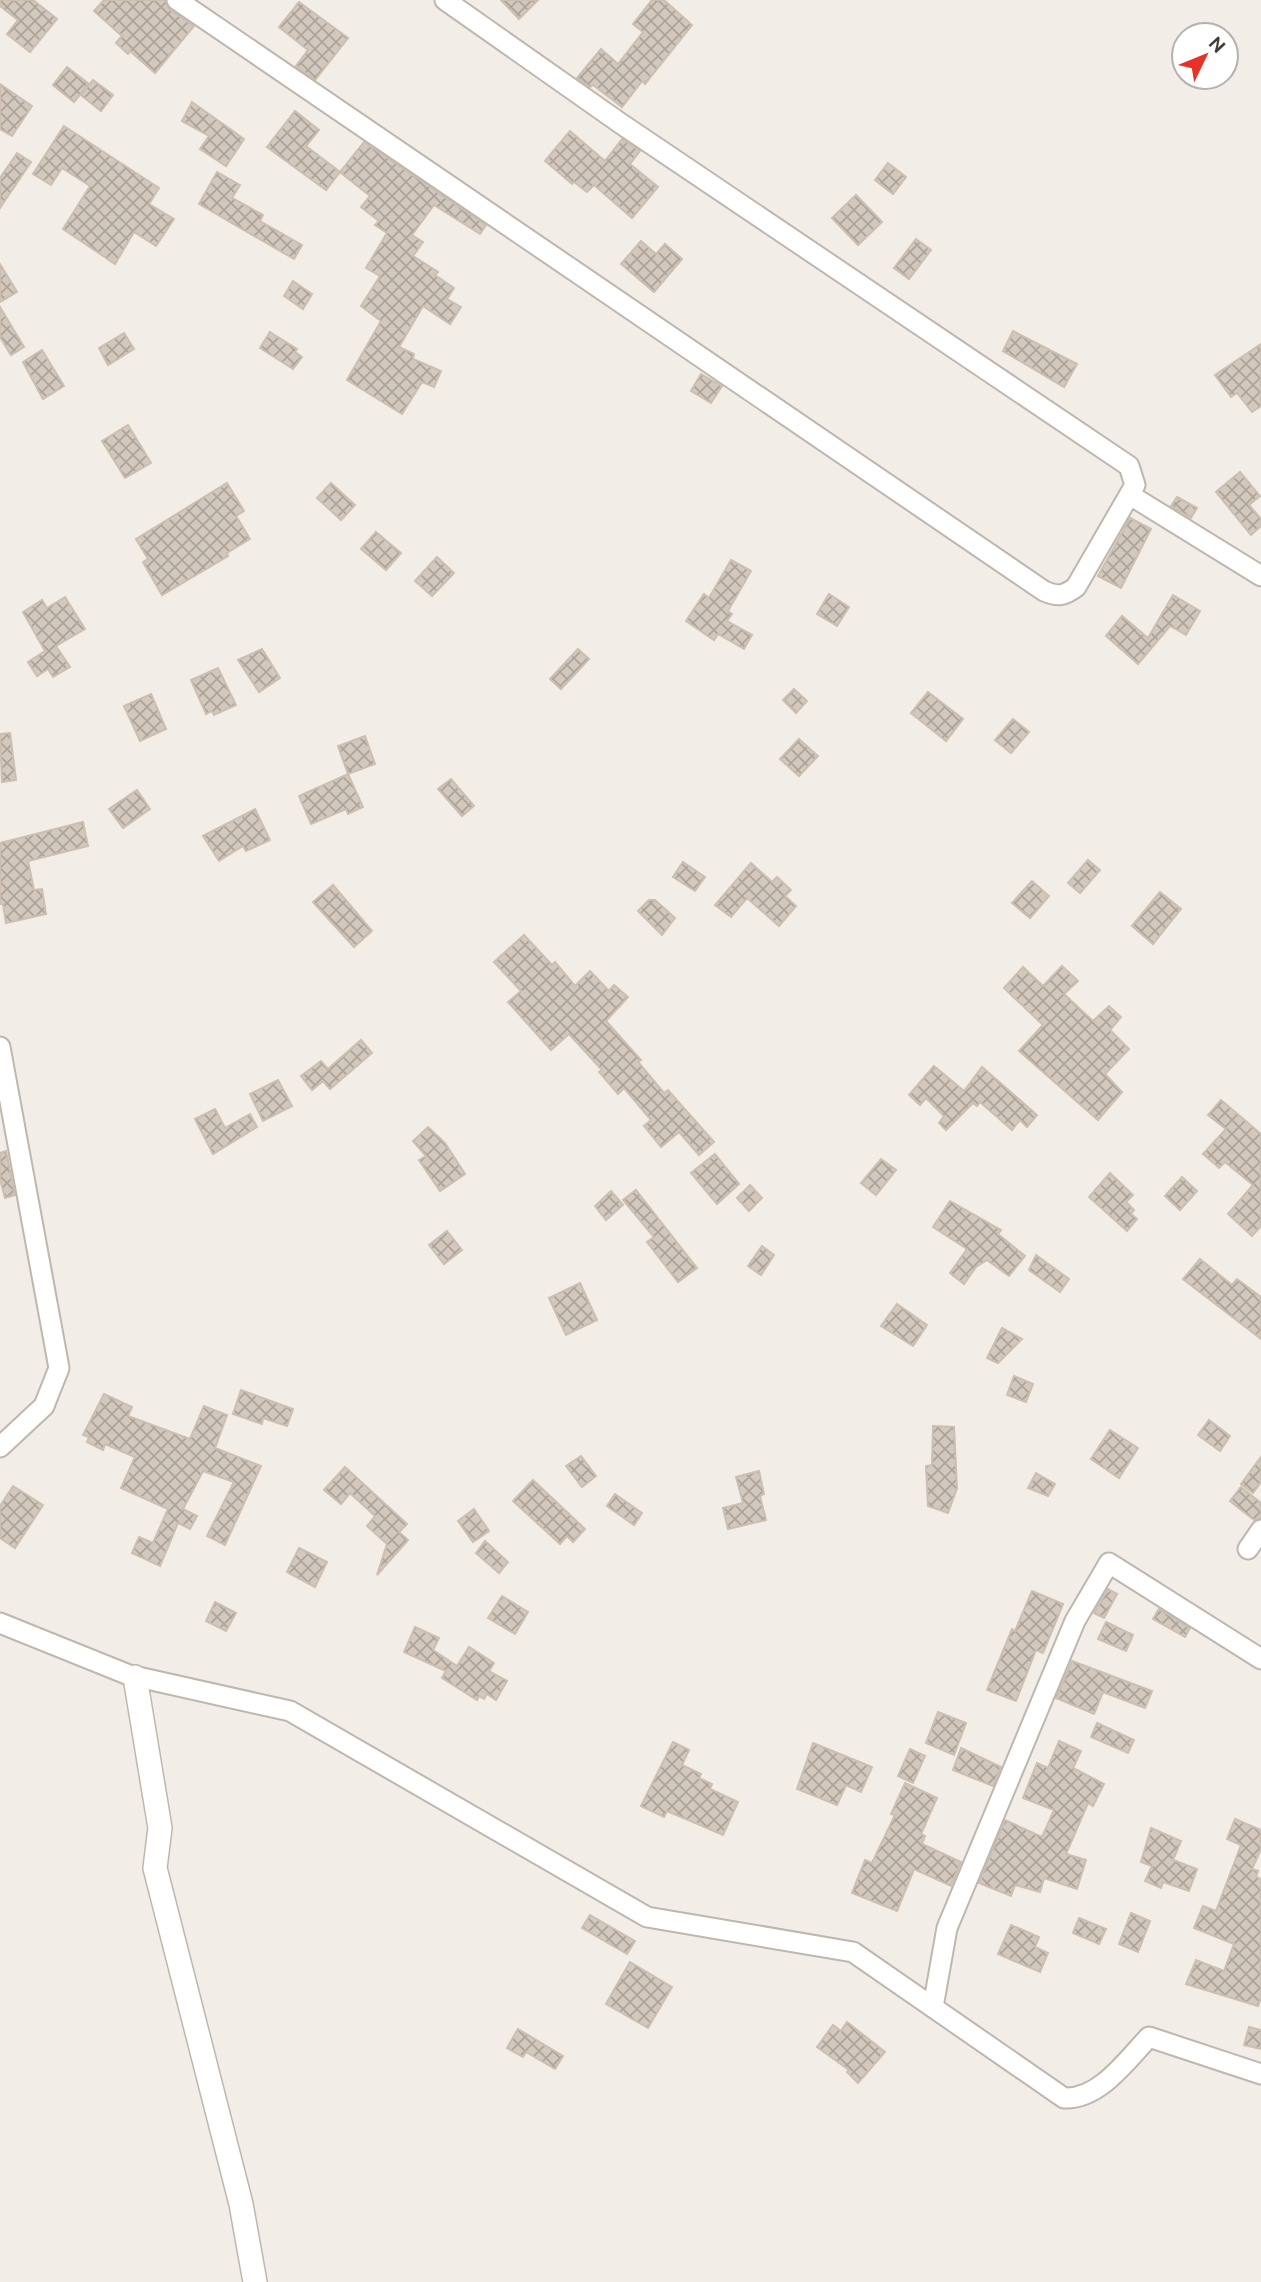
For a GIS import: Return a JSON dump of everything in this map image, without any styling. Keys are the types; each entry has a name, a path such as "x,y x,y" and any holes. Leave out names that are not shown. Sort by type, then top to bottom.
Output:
{"street":[{"path":"177,0 1044,591 1056,596 1067,594 1076,587 1135,485 1129,466 620,123 445,0"},
{"path":"1130,495 1261,576"},
{"path":"0,1047 58,1368 44,1406 0,1447"},
{"path":"1248,1549 1261,1530"},
{"path":"933,2007 947,1928 1075,1621 1109,1563 1261,1658"},
{"path":"0,1623 135,1677 290,1711 647,1917 853,1952 1064,2098 1078,2099 1108,2080 1149,2037 1261,2074"},
{"path":"135,1677 160,1828 155,1868 242,2204 254,2282"}],"building":[{"path":"0,0 33,0 57,19 30,52 7,34 18,20 0,6"},
{"path":"104,0 165,0 170,10 194,26 155,73 130,51 128,54 116,43 122,36 94,11"},
{"path":"501,0 538,0 519,19"},
{"path":"652,0 664,0 692,25 645,84 642,81 622,107 593,85 590,87 577,78 601,49 618,64 643,32 633,24"},
{"path":"299,2 348,38 315,80 296,66 308,50 279,27"},
{"path":"67,67 89,84 74,102 53,85"},
{"path":"93,80 113,95 101,111 81,95"},
{"path":"0,84 32,106 12,136 0,129"},
{"path":"192,102 244,139 226,166 200,149 209,136 182,121"},
{"path":"295,111 319,130 306,146 340,172 326,190 267,147"},
{"path":"64,126 159,188 149,204 174,219 156,246 134,232 115,264 63,229 90,186 62,168 51,185 33,174"},
{"path":"570,131 605,161 622,139 640,151 630,164 658,187 632,218 594,185 587,192 574,182 572,184 545,161"},
{"path":"364,142 486,225 480,234 434,205 412,235 423,242 413,256 438,272 435,275 454,288 447,299 461,307 450,324 423,306 399,347 414,354 413,359 441,371 434,387 422,382 402,414 347,380 381,321 361,306 380,276 366,268 387,233 375,225 379,221 361,207 370,196 340,172"},
{"path":"17,153 31,162 0,208 0,178"},
{"path":"888,163 906,177 893,194 875,180"},
{"path":"217,172 240,185 232,198 263,215 260,221 302,245 294,259 199,204"},
{"path":"856,195 882,222 858,245 832,218"},
{"path":"916,239 931,250 909,279 894,268"},
{"path":"641,241 656,254 665,244 682,259 654,292 621,264"},
{"path":"0,264 17,292 0,302"},
{"path":"293,281 312,294 303,309 284,296"},
{"path":"0,307 24,347 11,355 0,337"},
{"path":"1013,331 1077,364 1064,387 1003,351"},
{"path":"270,332 297,349 295,352 302,357 293,369 260,348"},
{"path":"124,333 134,349 108,365 99,348"},
{"path":"1261,344 1261,406 1252,412 1237,393 1231,397 1215,375"},
{"path":"42,350 64,386 43,399 23,362"},
{"path":"701,374 722,386 711,403 691,391"},
{"path":"128,425 151,463 125,478 102,441"},
{"path":"1240,472 1260,496 1249,505 1261,519 1261,526 1251,535 1216,492"},
{"path":"227,483 244,511 236,516 250,539 227,553 228,556 162,595 143,562 148,559 136,539"},
{"path":"331,483 355,505 341,520 317,498"},
{"path":"1177,497 1197,508 1191,518 1171,506"},
{"path":"1130,518 1151,529 1121,588 1098,576"},
{"path":"376,532 401,553 386,570 361,549"},
{"path":"437,557 454,573 432,596 415,581"},
{"path":"731,560 751,571 728,611 732,614 727,621 752,635 744,649 718,634 714,640 686,621 704,594 709,598"},
{"path":"829,594 849,607 837,626 817,614"},
{"path":"1173,595 1200,611 1186,635 1170,626 1138,664 1106,636 1122,616 1148,638"},
{"path":"65,597 85,629 56,646 70,667 53,677 48,669 37,676 28,662 45,651 23,612 42,600 47,608"},
{"path":"262,649 280,678 259,692 238,660"},
{"path":"578,649 589,659 561,689 550,679"},
{"path":"218,668 236,705 214,715 212,711 206,714 191,680"},
{"path":"794,689 807,701 796,713 783,700"},
{"path":"928,692 963,719 946,741 911,713"},
{"path":"151,694 166,729 140,741 124,706"},
{"path":"1013,719 1029,732 1011,753 995,740"},
{"path":"10,733 16,780 2,782 0,734"},
{"path":"365,736 375,764 348,774 338,746"},
{"path":"799,739 818,756 799,776 780,759"},
{"path":"348,774 363,807 348,814 346,809 311,824 299,796"},
{"path":"451,779 474,806 462,816 438,789"},
{"path":"137,790 150,809 123,828 109,809"},
{"path":"255,809 270,840 246,851 243,846 219,861 203,836"},
{"path":"83,822 88,846 28,861 34,890 42,889 46,914 6,923 3,904 0,904 0,843"},
{"path":"1088,860 1100,870 1080,893 1068,883"},
{"path":"683,862 705,877 695,891 673,877"},
{"path":"751,863 772,882 777,877 791,890 785,896 796,906 779,926 747,898 731,917 715,905"},
{"path":"1032,881 1049,896 1030,918 1012,903"},
{"path":"333,885 372,931 354,947 313,902"},
{"path":"1160,892 1181,909 1153,944 1132,926"},
{"path":"649,900 655,900 675,918 662,935 638,911"},
{"path":"524,935 552,965 555,962 575,986 590,971 609,991 614,985 628,997 606,1021 641,1060 638,1062 664,1093 668,1090 714,1142 699,1155 679,1132 661,1147 644,1126 651,1120 624,1088 618,1094 599,1072 602,1070 569,1034 551,1050 508,1002 521,991 494,962"},
{"path":"1062,966 1078,981 1064,994 1093,1021 1109,1006 1121,1017 1110,1030 1129,1049 1105,1074 1122,1092 1098,1120 1019,1051 1043,1025 1004,988 1023,967 1043,986"},
{"path":"361,1040 372,1053 330,1089 323,1081 312,1090 301,1076 321,1061 328,1069"},
{"path":"934,1066 964,1091 982,1067 1037,1115 1027,1127 1020,1120 1012,1130 980,1102 977,1106 973,1103 946,1130 939,1123 944,1116 926,1098 920,1105 909,1095"},
{"path":"278,1080 292,1106 263,1121 250,1094"},
{"path":"1221,1100 1261,1134 1261,1226 1252,1236 1228,1214 1253,1185 1225,1162 1219,1168 1203,1154 1226,1129 1208,1115"},
{"path":"215,1109 225,1128 250,1114 257,1127 213,1154 195,1119"},
{"path":"428,1127 445,1143 465,1174 440,1191 419,1160 426,1156 413,1141"},
{"path":"6,1151 15,1195 5,1198 0,1179 0,1153"},
{"path":"715,1154 739,1184 717,1204 691,1173"},
{"path":"881,1159 896,1170 876,1195 861,1183"},
{"path":"1110,1173 1133,1195 1126,1202 1134,1210 1131,1214 1137,1219 1127,1231 1089,1197"},
{"path":"1182,1177 1197,1191 1180,1210 1165,1196"},
{"path":"750,1185 762,1198 749,1211 737,1198"},
{"path":"636,1190 697,1268 678,1282 647,1242 654,1237 623,1200"},
{"path":"611,1191 623,1205 606,1220 595,1206"},
{"path":"950,1201 1001,1230 998,1234 1025,1256 1009,1276 987,1260 976,1267 964,1284 950,1273 967,1249 933,1227"},
{"path":"447,1231 462,1250 444,1264 429,1245"},
{"path":"762,1246 774,1255 761,1275 748,1266"},
{"path":"1036,1255 1069,1279 1060,1292 1029,1270"},
{"path":"1200,1259 1232,1285 1237,1279 1261,1297 1261,1339 1183,1279"},
{"path":"580,1283 597,1320 566,1335 549,1298"},
{"path":"897,1304 927,1325 913,1346 881,1326"},
{"path":"1002,1328 1022,1339 998,1363 987,1358"},
{"path":"1014,1376 1033,1384 1026,1402 1007,1395"},
{"path":"241,1390 293,1409 287,1426 263,1418 262,1424 233,1414"},
{"path":"104,1394 132,1407 128,1416 190,1439 204,1406 227,1415 215,1448 261,1466 225,1545 207,1536 234,1482 203,1471 183,1509 197,1516 190,1529 178,1523 160,1566 132,1553 139,1537 153,1543 168,1509 121,1488 135,1457 105,1444 103,1450 87,1442 89,1437 83,1435"},
{"path":"1209,1420 1230,1436 1220,1451 1198,1435"},
{"path":"933,1426 954,1427 957,1488 948,1513 928,1506 926,1466 932,1465"},
{"path":"1110,1430 1138,1448 1119,1478 1091,1459"},
{"path":"581,1456 596,1476 582,1487 566,1466"},
{"path":"1261,1457 1261,1482 1253,1493 1241,1484"},
{"path":"345,1467 407,1524 399,1532 408,1540 377,1575 387,1544 367,1526 375,1516 350,1493 341,1504 324,1490"},
{"path":"759,1471 764,1494 760,1496 766,1520 728,1529 723,1508 743,1503 736,1477"},
{"path":"1036,1473 1055,1484 1048,1496 1028,1488"},
{"path":"533,1480 585,1529 573,1542 567,1536 560,1544 513,1501"},
{"path":"13,1486 43,1505 15,1548 0,1538 0,1506"},
{"path":"1241,1487 1261,1503 1261,1518 1254,1520 1230,1501"},
{"path":"615,1494 642,1513 634,1525 607,1506"},
{"path":"474,1509 489,1531 473,1542 458,1521"},
{"path":"485,1541 508,1562 499,1573 476,1553"},
{"path":"299,1548 327,1562 315,1587 287,1572"},
{"path":"1108,1589 1117,1594 1104,1618 1094,1613"},
{"path":"1032,1591 1063,1604 1043,1653 1036,1650 1016,1701 987,1690 1012,1629 1015,1631"},
{"path":"502,1596 528,1612 515,1634 488,1618"},
{"path":"215,1602 236,1613 226,1631 206,1621"},
{"path":"1159,1609 1190,1628 1185,1637 1153,1619"},
{"path":"1106,1622 1133,1635 1126,1651 1098,1639"},
{"path":"415,1627 439,1638 433,1650 457,1666 469,1647 494,1663 489,1671 507,1681 496,1700 487,1694 484,1699 479,1696 477,1700 442,1678 446,1671 404,1652"},
{"path":"1072,1661 1152,1691 1145,1708 1103,1692 1094,1714 1056,1698"},
{"path":"938,1712 966,1723 954,1755 926,1743"},
{"path":"1097,1723 1134,1740 1128,1753 1091,1737"},
{"path":"1059,1741 1081,1751 1073,1768 1104,1784 1093,1806 1088,1803 1066,1854 1086,1860 1077,1889 1044,1878 1040,1892 1015,1885 1011,1896 979,1883 1005,1820 1042,1837 1054,1810 1023,1798 1037,1763 1048,1768"},
{"path":"673,1742 689,1750 682,1765 701,1774 699,1778 712,1784 710,1789 738,1802 723,1835 667,1811 664,1817 641,1806"},
{"path":"813,1743 872,1767 861,1792 846,1785 837,1805 797,1789"},
{"path":"961,1748 1001,1767 993,1786 953,1770"},
{"path":"910,1749 925,1756 913,1783 898,1776"},
{"path":"905,1783 937,1798 921,1834 925,1836 922,1844 961,1862 951,1886 914,1869 897,1911 852,1893 865,1860 872,1863 895,1815 891,1814"},
{"path":"1235,1819 1261,1830 1261,1849 1252,1869 1258,1871 1256,1877 1261,1879 1261,1998 1258,2006 1186,1984 1196,1960 1224,1971 1234,1944 1194,1928 1203,1906 1216,1911 1241,1845 1227,1839"},
{"path":"1151,1828 1181,1841 1173,1860 1197,1869 1189,1891 1163,1882 1161,1888 1145,1881 1152,1866 1141,1862"},
{"path":"1131,1913 1150,1921 1138,1952 1119,1944"},
{"path":"590,1915 635,1941 627,1954 582,1928"},
{"path":"1079,1918 1106,1929 1099,1944 1073,1933"},
{"path":"1011,1925 1039,1937 1035,1947 1048,1953 1040,1972 998,1954"},
{"path":"630,1962 672,1987 648,2028 606,2004"},
{"path":"847,2022 885,2052 858,2083 847,2072 849,2070 817,2047 833,2025 841,2031"},
{"path":"1249,2027 1261,2030 1261,2049 1244,2045"},
{"path":"518,2029 563,2056 555,2069 526,2052 523,2057 507,2048"}]}
